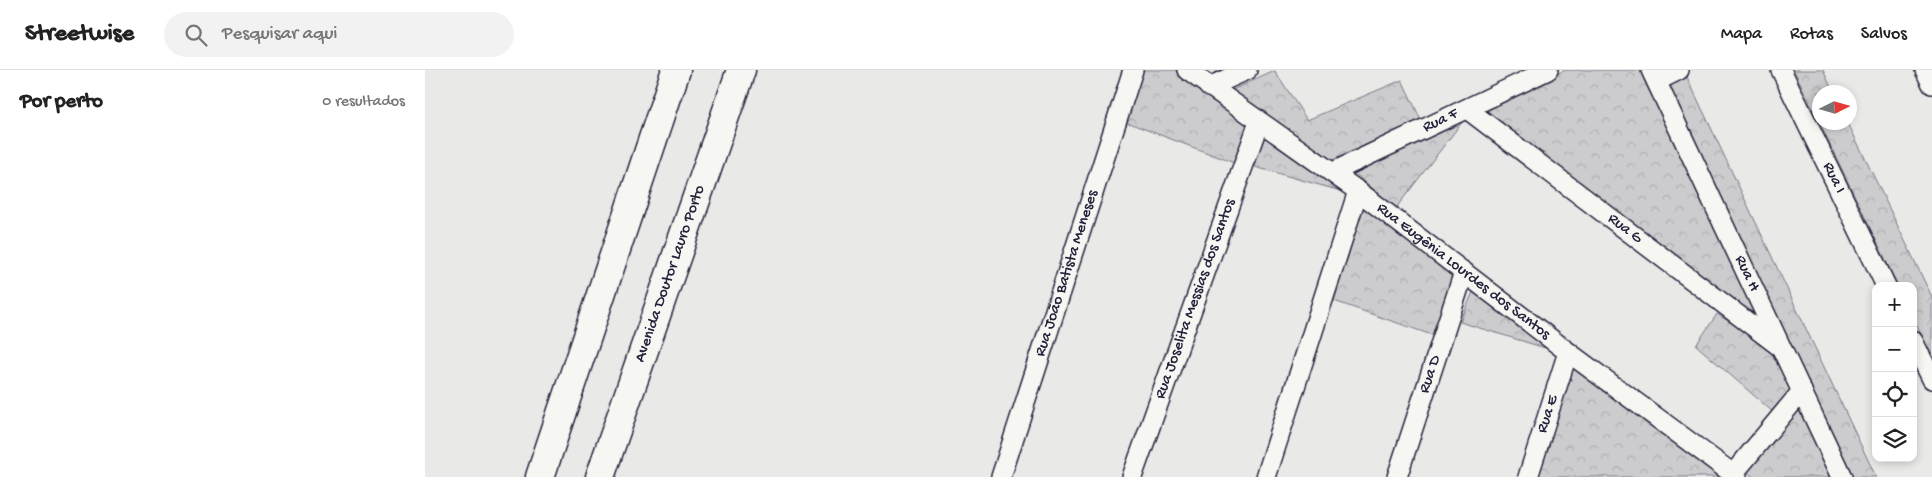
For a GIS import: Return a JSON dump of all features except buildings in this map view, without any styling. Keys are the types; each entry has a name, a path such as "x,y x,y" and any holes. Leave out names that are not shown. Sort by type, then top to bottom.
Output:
{"main road":[{"path":"540,477 676,70"},
{"name":"Avenida Doutor Lauro Porto","path":"600,477 741,70"}],"street":[{"name":"Rua João Batista Meneses","path":"1001,477 1133,70"},
{"name":"Rua Eugênia Lourdes dos Santos","path":"1187,70 1209,88 1333,172 1568,352 1735,476"},
{"path":"1209,88 1247,70"},
{"name":"Rua F","path":"1333,172 1548,70"},
{"path":"1654,75 1679,70"},
{"name":"Rua I","path":"1781,70 1884,282"},
{"path":"1925,70 1932,84"},
{"name":"Rua H","path":"1654,75 1842,477"},
{"name":"Rua G","path":"1467,109 1781,348"},
{"name":"Rua Joselita Messias dos Santos","path":"1132,477 1259,122"},
{"path":"1266,477 1358,191"},
{"name":"Rua D","path":"1397,477 1464,272"},
{"path":"1917,349 1932,379"},
{"name":"Rua E","path":"1528,477 1568,352"},
{"path":"1735,476 1802,391"}],"green space":[{"path":"1142,70 1175,70 1250,124 1237,164 1126,122"},
{"path":"1565,70 1641,70 1759,322 1485,110"},
{"path":"1794,70 1823,70 1830,85 1812,85 1812,107"},
{"path":"1275,71 1307,120 1402,80 1422,122 1335,163 1232,90"},
{"path":"1687,77 1876,477 1851,477 1668,85"},
{"path":"1466,117 1396,208 1353,172"},
{"path":"1823,130 1851,130 1932,297 1932,357 1917,326 1917,282 1896,282"},
{"path":"1263,135 1348,193 1255,167"},
{"path":"1364,205 1456,274 1432,335 1334,301"},
{"path":"1473,292 1555,351 1460,322"},
{"path":"1717,314 1774,350 1793,390 1774,413 1696,345"},
{"path":"1573,365 1726,477 1537,477"},
{"path":"1801,403 1834,477 1753,477 1746,471"}]}
